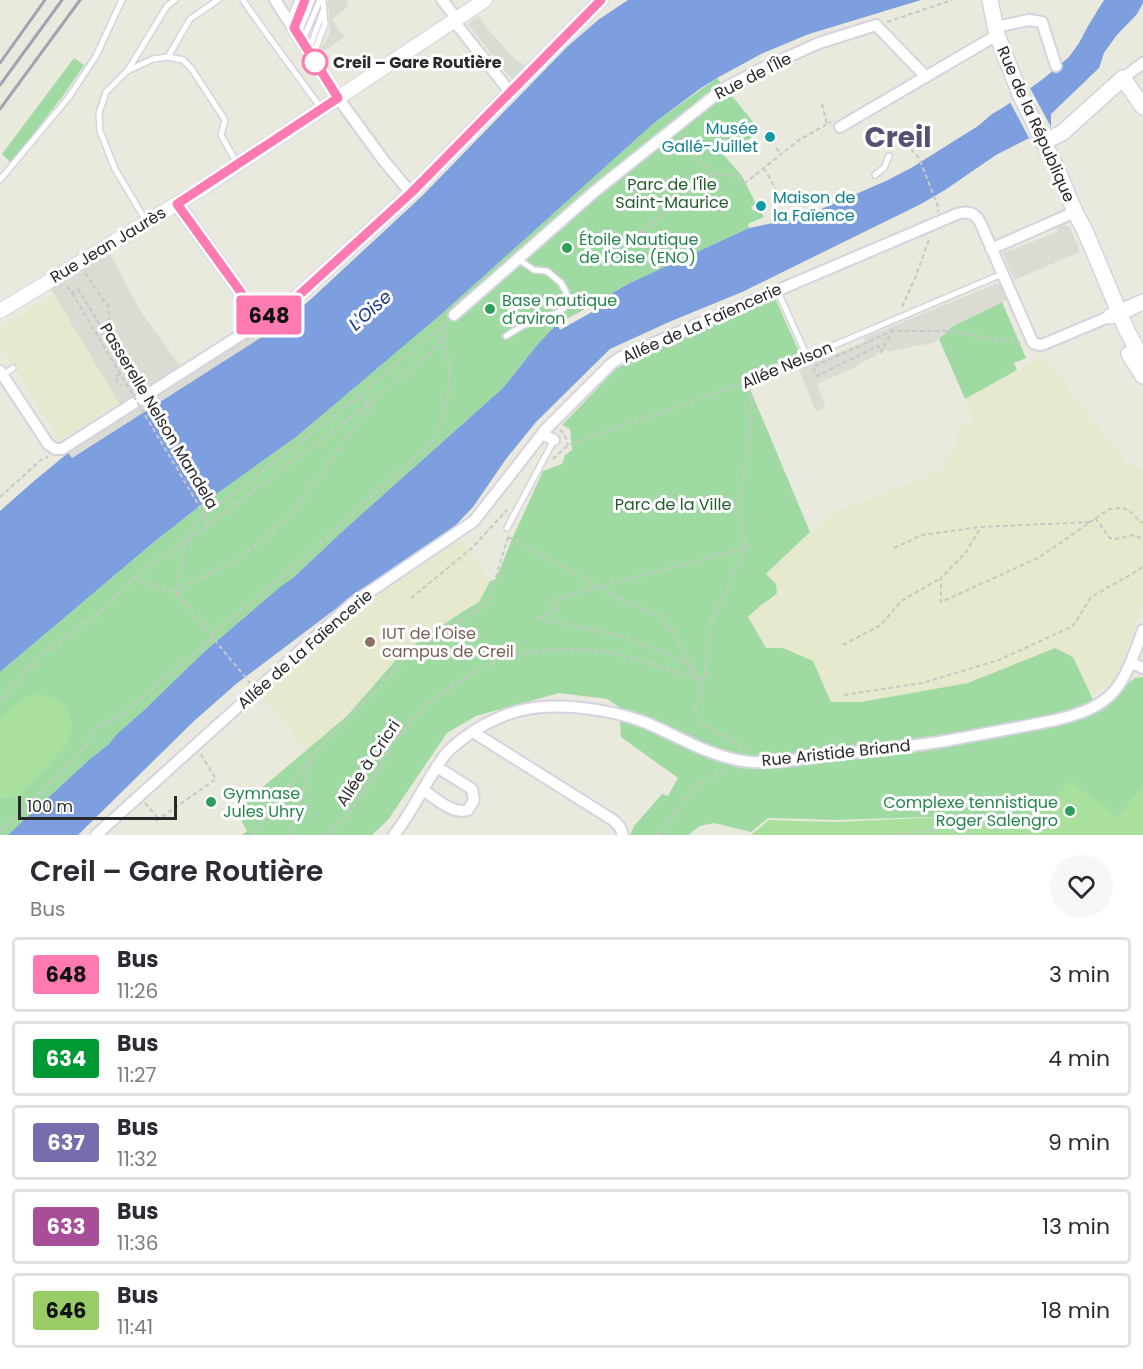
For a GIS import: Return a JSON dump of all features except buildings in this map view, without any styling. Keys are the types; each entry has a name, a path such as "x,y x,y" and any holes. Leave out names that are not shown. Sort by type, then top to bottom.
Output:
{"main road":[{"name":"Rue de la République","path":"990,0 996,31 1020,94 1075,212 1079,242 1115,314 1143,360"},
{"path":"1041,138 1062,133 1123,78 1143,107"},
{"path":"1115,314 1143,302"},
{"name":"Rue de la République","path":"1115,314 1126,348 1143,376"}],"street":[{"path":"275,0 338,98 384,161 411,193"},
{"path":"442,0 510,92"},
{"name":"Rue Jean Jaurès","path":"0,311 238,165 485,0"},
{"path":"1,373 51,452 69,446 298,296 411,193 601,0"},
{"path":"837,123 926,77 996,31 1029,20 1042,22 1056,66"},
{"name":"Rue de l'Île","path":"454,315 594,192 723,89 819,43 876,25 880,30"},
{"path":"880,30 926,77"},
{"path":"1123,78 1143,63"},
{"path":"177,204 261,320"},
{"name":"Allée de La Faïencerie","path":"96,835 352,603 474,521 542,434 611,364 621,357 962,213 971,212 977,217 991,249"},
{"path":"1075,212 991,249 1033,343 1044,344 1115,314"},
{"path":"542,434 554,440"},
{"name":"Rue Aristide Briand","path":"394,835 453,746 472,732 517,711 548,707 614,713 646,723 713,754 740,761 765,762 937,742 1072,717 1096,706 1111,696 1123,680 1143,630"},
{"path":"1131,663 1143,668"},
{"path":"472,732 613,820 620,827 623,835"},
{"path":"423,790 454,810 463,812 468,810 474,796 472,789 437,767"}],"lane":[{"path":"0,180 69,97 96,56 122,0"},
{"path":"147,222 115,169 100,131 99,113 106,92 127,71 167,6 176,0"},
{"path":"168,57 189,19 218,0"},
{"path":"243,0 322,110"},
{"path":"298,0 301,39"},
{"path":"301,39 305,0"},
{"path":"301,39 312,0"},
{"path":"301,39 322,0"},
{"path":"301,39 324,9 322,0"},
{"path":"127,71 153,59 168,57 183,60 191,68 225,120 221,135 238,165"},
{"path":"875,175 884,168 889,156"},
{"path":"506,336 522,326 558,312 564,308 567,300 561,283 547,271 534,270 518,259"},
{"name":"Allée Nelson","path":"746,383 1002,274"},
{"path":"777,290 807,356"},
{"path":"1,373 13,368"},
{"path":"507,528 554,440"}],"path":[{"path":"880,30 889,27 887,22 952,0"},
{"path":"822,104 827,124"},
{"path":"617,252 712,174 738,176 745,183 799,140 827,124 837,123"},
{"path":"677,134 712,174"},
{"path":"776,148 781,154"},
{"path":"911,149 918,158 939,209"},
{"path":"764,168 777,191"},
{"path":"935,224 915,278 892,331 881,352 878,346 817,376 813,367 892,331 948,331 1020,344 1033,343"},
{"path":"80,266 108,306 110,332 105,334"},
{"name":"Passerelle Nelson Mandela","path":"67,286 210,524 373,401"},
{"path":"72,292 78,289 144,397"},
{"path":"445,323 443,336 431,353 373,401 365,415 288,517 234,561 193,581 177,594 185,542 198,520 358,397 445,323"},
{"path":"0,831 67,767 88,743 97,727 120,716 213,638 435,439 445,412 450,366 442,338"},
{"path":"120,374 115,377 121,386"},
{"path":"698,679 707,675 704,673 707,672 705,670 711,624 745,548 740,506 751,425 752,399 746,383"},
{"name":"Allée Nelson","path":"568,445 746,383"},
{"path":"358,397 365,402 373,401"},
{"path":"0,497 51,452"},
{"path":"411,598 471,549 510,506"},
{"path":"941,578 941,602 1040,557 1109,509 1122,508 1131,511 1143,523"},
{"path":"1095,518 1110,538 1134,535 1143,540"},
{"path":"894,548 922,535 981,527 1090,522"},
{"path":"0,700 37,659 56,643 95,617 144,569 210,524"},
{"path":"843,645 881,625 901,601 941,578 966,552 981,527"},
{"path":"253,835 312,756 408,656 488,603 508,537 507,528"},
{"path":"508,537 617,598 653,613 664,621 678,638 702,690 696,708 700,722 765,762"},
{"path":"698,679 686,662 621,636 537,618 558,610 558,606 551,604 554,599 745,548"},
{"path":"844,695 922,683 999,660 1073,626 1091,597 1140,570 1143,566"},
{"path":"134,578 177,594 246,679"},
{"name":"Allée à Cricri","path":"328,835 360,798 394,742 416,715 432,700 470,674 505,657 538,651 574,649 601,651 638,659 698,679"},
{"path":"139,796 157,820 216,778 195,746"},
{"path":"289,835 312,756"},
{"path":"657,835 696,787 740,761"},
{"path":"952,823 952,835"},
{"path":"891,835 935,829 936,835"}],"shaded area":[{"path":"328,0 347,0 348,2 346,4 348,7 332,19 344,37 320,54 318,51 327,41 330,32"},
{"path":"478,16 515,59 526,66 512,80 468,24"},
{"path":"1065,225 1070,227 1080,252 1014,280 1003,253 1057,232 1058,227"},
{"path":"108,250 139,309 182,369 122,408 49,286"},
{"path":"998,283 1003,287 1007,300 953,326 935,342 875,354 858,366 817,384 825,407 816,411 799,370 801,365 822,356 824,359 866,341 864,338"},
{"path":"54,295 120,402 60,440 0,347 0,328"},
{"path":"273,317 279,325 276,328 71,458 66,450"},
{"path":"1043,356 1129,465 1143,470 1143,603 1117,679 1082,701 812,747 721,617 829,515 940,471 961,434 960,425 974,422 965,399"},
{"name":"IUT de l'Oise campus de Creil","path":"461,538 490,581 479,602 310,754 261,695 355,610"}],"green space":[{"path":"74,58 84,65 11,163 2,154"},
{"name":"Parc de l'Île Saint-Maurice","path":"717,78 760,130 740,147 734,145 732,147 729,144 721,152 742,176 756,204 751,207 752,210 761,212 764,217 748,224 749,228 630,283 557,324 503,388 293,578 204,652 109,744 15,829 8,835 0,835 0,672 154,542 201,505 296,437 437,318 654,123"},
{"name":"Parc de la Ville","path":"775,298 800,354 745,377 810,532 766,574 776,584 777,593 748,617 766,648 783,648 813,661 831,702 861,702 968,683 1055,648 1073,657 1096,706 1135,678 1143,677 1143,786 1118,818 1048,806 1014,816 837,820 768,818 751,832 714,823 700,826 688,835 630,835 634,826 662,794 668,796 678,778 621,737 619,707 607,699 559,693 476,716 447,733 388,820 372,835 242,835 247,831 242,822 245,802 347,716 402,653 479,602 490,581 496,579 543,471 562,464 565,455 572,450 570,429 562,425 616,369 713,320"},
{"path":"1002,302 1026,358 1014,363 1017,370 965,399 939,339 953,326"},
{"path":"39,694 56,700 67,710 71,724 69,742 20,796 0,798 0,720 21,700"},
{"name":"Complexe tennistique Roger Salengro","path":"1070,781 1118,817 1143,786 1143,835 751,835 769,820 836,822 1014,816 1048,806"}],"water":[{"name":"L'Oise","path":"628,0 921,0 809,34 761,54 701,88 654,123 437,318 296,437 201,505 154,542 0,672 0,511 68,453 72,458 276,328 310,300 422,196 567,47 598,20"},
{"path":"1104,0 1143,0 1143,3 1137,14 1116,36 1104,53 1099,68 1051,114 1051,127 996,155 921,204 742,292 610,349 536,422 506,459 473,507 451,530 354,595 236,684 194,721 78,835 8,835 109,744 204,652 293,578 503,388 557,324 630,283 749,228 803,217 911,168 978,126 1043,79 1069,57"}],"pier":[{"path":"1030,88 1051,127 1029,138 1010,102"},
{"path":"612,294 615,299 560,330 557,324"}],"railway":[{"path":"0,63 45,0"},
{"path":"0,85 62,0"},
{"path":"0,109 80,0"}],"bus line":[{"name":"648","path":"305,0 294,28 338,98 177,204 261,320 298,296 323,275 411,193 601,0"}],"place":[{"name":"Creil – Gare Routière","path":"315,62"},
{"name":"Musée Gallé-Juillet","path":"770,137"},
{"name":"Maison de la Faïence","path":"761,206"},
{"name":"Étoile Nautique de l'Oise (ENO)","path":"567,248"},
{"name":"Base nautique d'aviron","path":"490,309"},
{"name":"IUT de l'Oise campus de Creil","path":"370,642"},
{"name":"Gymnase Jules Uhry","path":"211,802"},
{"name":"Complexe tennistique Roger Salengro","path":"1070,811"}],"district":[{"name":"Creil","path":"898,137"}]}
